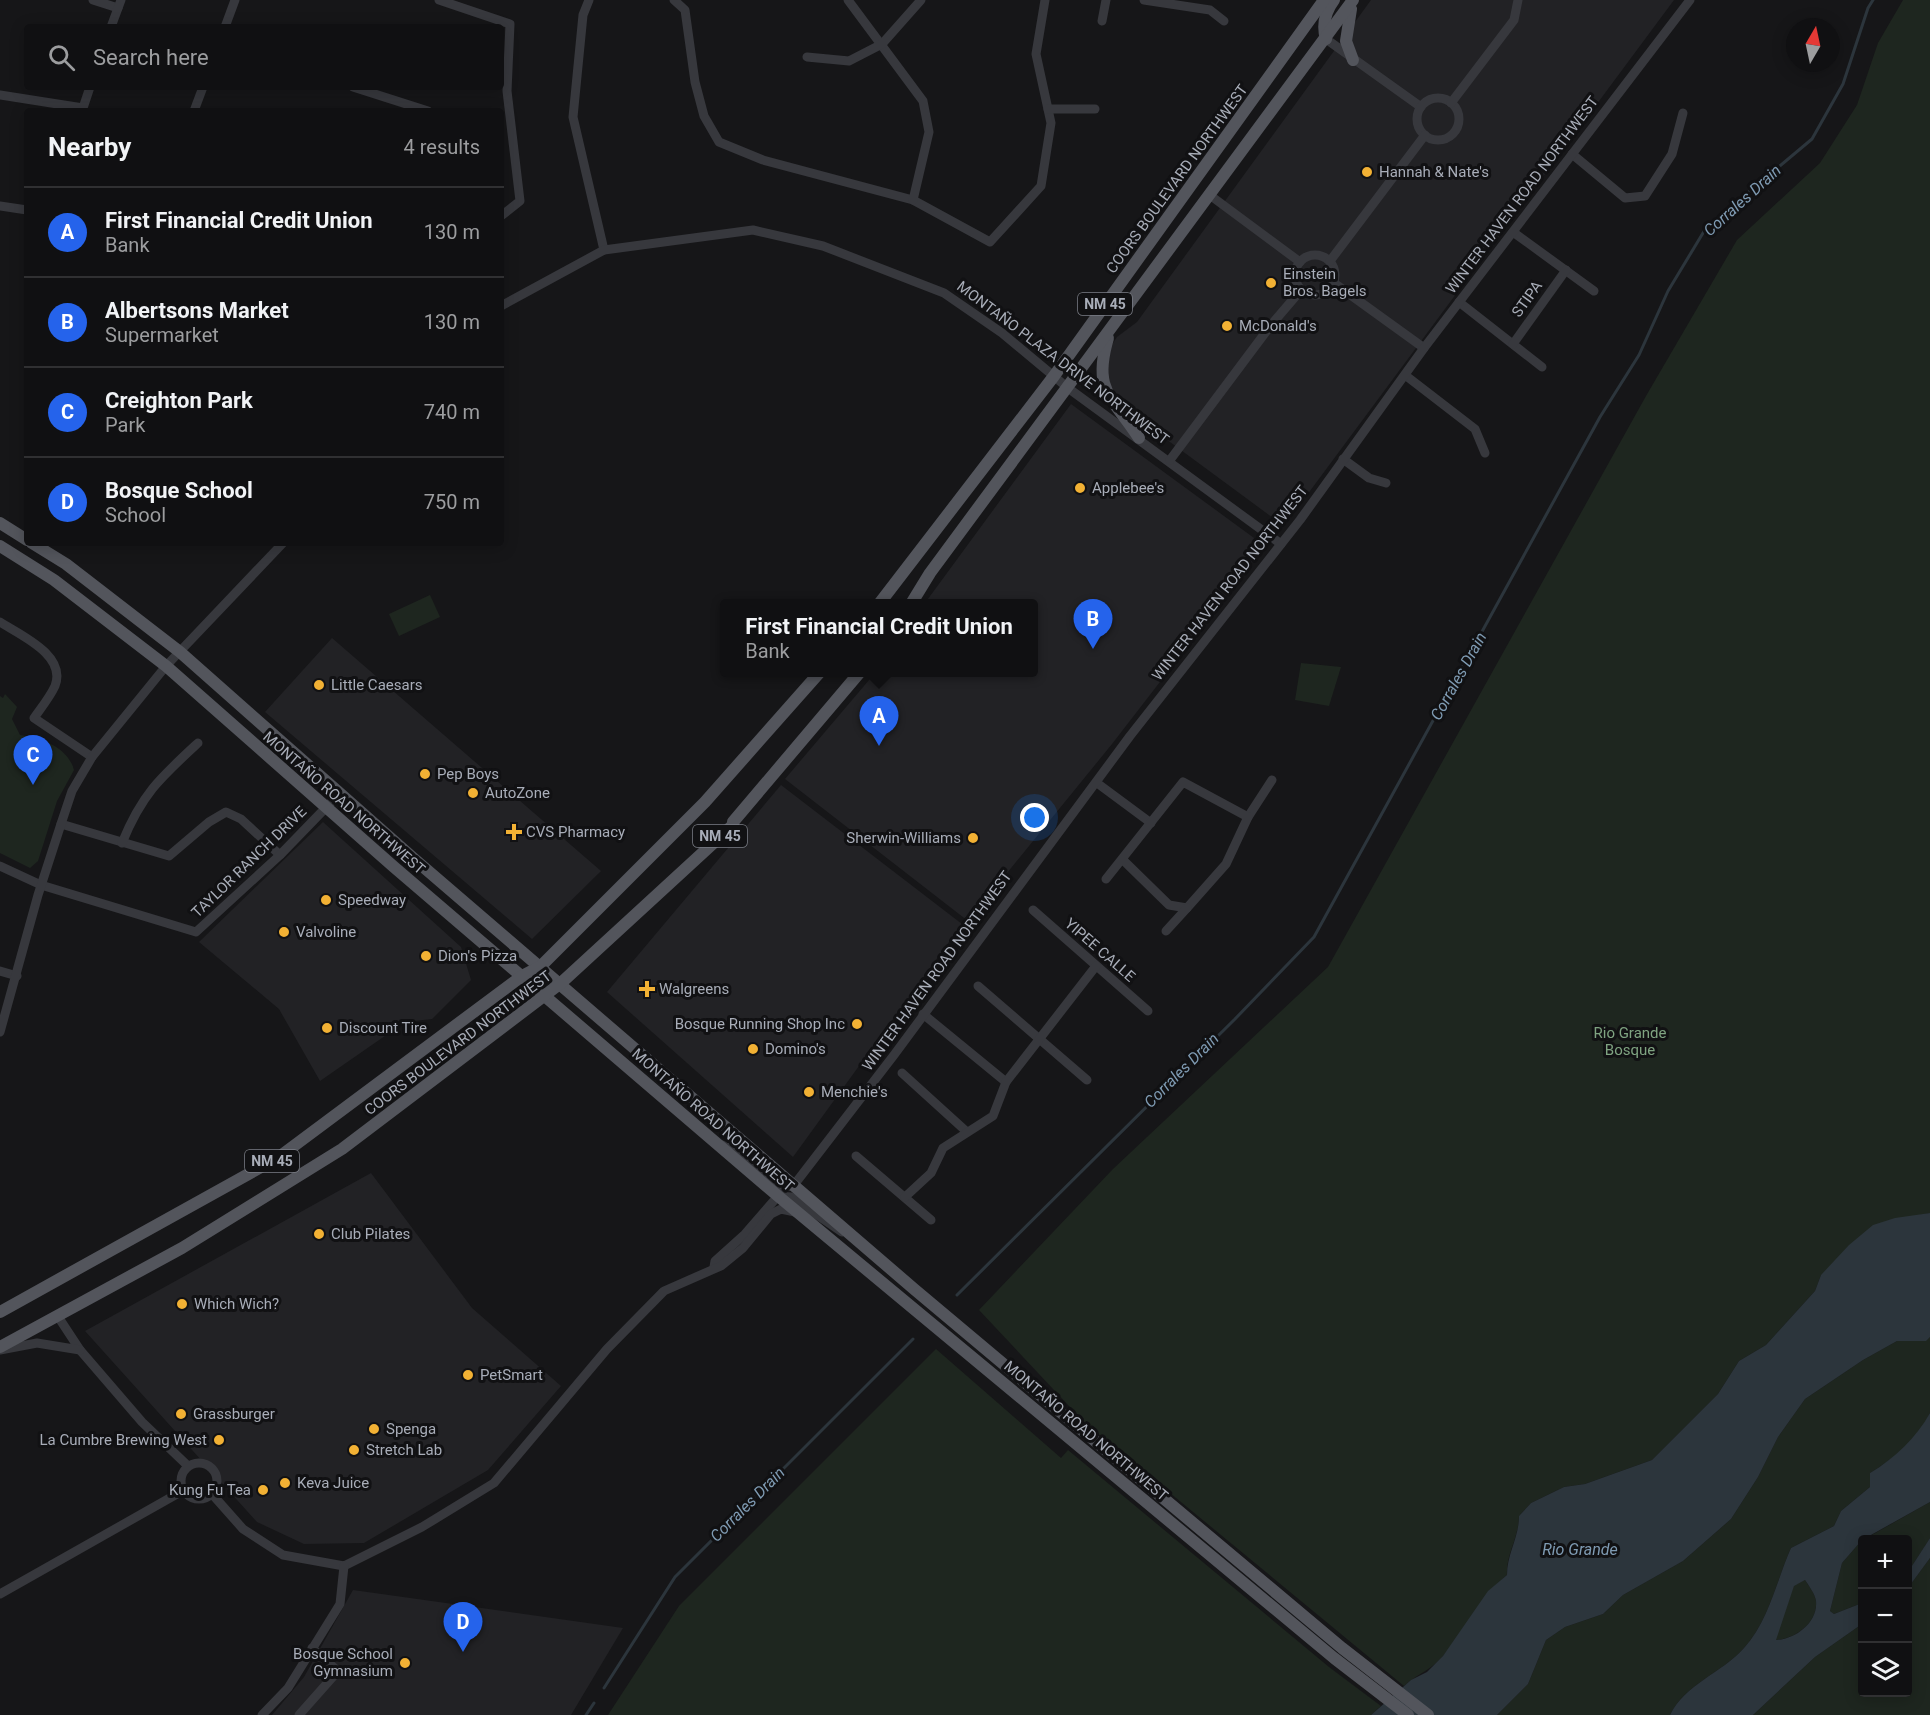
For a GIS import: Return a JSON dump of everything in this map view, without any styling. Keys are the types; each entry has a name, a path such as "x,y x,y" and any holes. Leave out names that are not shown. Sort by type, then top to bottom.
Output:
{"main road":[{"name":"COORS BOULEVARD NORTHWEST","path":"882,599 1054,376 1324,0"},
{"path":"1326,39 1324,24 1334,0"},
{"path":"1353,0 1346,41 1353,60"},
{"name":"NM 45","path":"914,599 930,573 1211,196 1353,0"},
{"path":"1110,330 1101,362 1104,387 1112,403 1139,438"},
{"path":"0,523 24,538"},
{"name":"MONTAÑO ROAD NORTHWEST","path":"0,546 54,580 166,666 778,1196 1077,1442 1334,1658 1408,1715"},
{"name":"MONTAÑO ROAD NORTHWEST","path":"37,546 66,564 180,652 857,1239 1342,1647 1428,1715"},
{"name":"COORS BOULEVARD NORTHWEST","path":"0,1312 279,1157 522,976 541,966 705,802 816,677"},
{"name":"COORS BOULEVARD NORTHWEST","path":"0,1348 182,1248 342,1149 561,983 733,825 733,822 856,677"}],"street":[{"path":"93,0 119,4 112,24"},
{"path":"226,24 235,0"},
{"path":"439,0 510,24 505,120 520,201 504,214"},
{"path":"589,0 583,15 573,117 604,250"},
{"path":"674,0 685,10 704,116 719,142 763,160 913,200 990,242 1041,186 1051,123 1036,54 1045,0"},
{"path":"848,0 923,101 929,132 913,200"},
{"path":"807,57 849,61 882,44 921,0"},
{"path":"1102,21 1106,0"},
{"path":"1144,0 1210,10 1224,21"},
{"path":"1451,103 1514,20 1518,0"},
{"name":"WINTER HAVEN ROAD NORTHWEST","path":"794,1185 1130,736 1281,544 1424,348 1690,0"},
{"path":"1326,39 1421,107"},
{"path":"0,95 83,108 89,90"},
{"path":"195,108 202,90"},
{"path":"362,90 419,108"},
{"path":"1438,98 1451,103 1458,114 1457,128 1453,134 1440,140 1425,135 1417,120 1421,107 1426,102 1438,98"},
{"path":"1048,109 1095,109"},
{"path":"1572,154 1625,198 1646,196 1672,154 1683,113"},
{"path":"1330,261 1425,135"},
{"path":"1211,196 1300,262"},
{"path":"0,206 24,210"},
{"name":"MONTAÑO PLAZA DRIVE NORTHWEST","path":"504,304 604,250 753,230 823,246 944,293 1002,333 1068,388 1170,460 1281,544"},
{"path":"1513,232 1594,291"},
{"path":"1315,255 1330,261 1335,272 1334,283 1320,295 1307,294 1301,290 1295,276 1300,262 1315,255"},
{"name":"STIPA","path":"1513,344 1566,270"},
{"path":"1334,283 1424,348"},
{"path":"1170,460 1271,325 1301,290"},
{"path":"1459,302 1542,367"},
{"path":"1405,375 1474,429 1485,453"},
{"path":"1343,459 1369,478 1386,483"},
{"path":"0,1032 41,885 72,791 92,757 166,666 280,546"},
{"path":"0,622 46,653 54,662 57,674 55,685 34,718 92,757"},
{"path":"122,843 134,811 145,793 198,743"},
{"path":"1166,932 1226,864 1248,818 1272,780"},
{"path":"1106,879 1183,782 1248,818"},
{"path":"1097,783 1151,823"},
{"name":"TAYLOR RANCH DRIVE","path":"0,866 41,885 196,932 280,855 340,793"},
{"path":"61,824 169,856 209,822 226,812 241,819 280,855"},
{"path":"1122,859 1169,905 1187,908"},
{"name":"YIPEE CALLE","path":"1032,910 1148,1011"},
{"path":"905,1197 931,1173 943,1148 993,1116 1006,1082 1096,966"},
{"path":"0,971 17,976"},
{"path":"978,986 1087,1080"},
{"path":"923,1014 1006,1082"},
{"path":"902,1073 967,1132"},
{"path":"716,1143 737,1150 783,1188 794,1185"},
{"path":"856,1156 931,1220"},
{"path":"714,1267 715,1262 745,1234 778,1196 791,1197 831,1226 857,1239"},
{"path":"212,1494 243,1528 283,1555 344,1566 422,1527 494,1483 607,1348 664,1291 714,1267 721,1266 743,1248 771,1214 781,1209 797,1212"},
{"path":"57,1315 80,1350 142,1422 188,1466"},
{"path":"0,1348 37,1342 80,1350"},
{"path":"200,1462 212,1467 218,1483 212,1494 196,1499 184,1490 181,1477 188,1466 200,1462"},
{"path":"0,1594 184,1490"},
{"path":"262,1715 288,1688 340,1604 344,1566"},
{"path":"299,1715 338,1671 312,1648"}],"shaded area":[{"path":"1371,0 1674,0 1284,526 1117,403 1110,392 1107,352 1117,337 1137,322"},
{"path":"1071,404 1265,546 1112,744 968,921 785,779 872,677 1038,677 1038,599 928,599"},
{"path":"332,638 601,871 532,939 265,712"},
{"path":"781,785 962,924 793,1157 607,992"},
{"path":"323,822 461,947 471,980 432,1019 405,1022 320,1081 279,1009 199,942"},
{"path":"371,1173 472,1308 561,1386 488,1470 364,1543 304,1544 257,1522 85,1331"},
{"path":"353,1590 623,1628 571,1715 272,1715 304,1677"}],"green space":[{"name":"Rio Grande Bosque","path":"1903,0 1930,0 1930,1213 1919,1215 1821,1275 1815,1291 1766,1345 1739,1361 1718,1394 1652,1460 1585,1484 1564,1487 1531,1503 1519,1516 1508,1560 1507,1575 1481,1603 1440,1660 1404,1686 1084,1422 979,1310 1113,1169 1328,967 1646,396 1737,240 1820,163 1857,105 1878,43"},
{"path":"430,595 440,617 399,636 389,614"},
{"path":"1301,663 1341,667 1329,706 1295,700"},
{"path":"5,694 17,707 12,719 20,735 53,745 66,755 74,770 57,801 38,861 30,868 0,853 0,696 3,698"},
{"path":"1930,1337 1930,1413 1921,1431 1896,1455 1870,1473 1870,1487 1841,1511 1834,1526 1791,1548 1766,1613 1753,1637 1735,1657 1685,1695 1670,1715 1497,1715 1528,1684 1546,1640 1565,1627 1603,1614 1623,1595 1683,1561 1731,1519 1758,1477 1778,1437 1805,1399 1863,1360 1897,1341 1925,1341"},
{"path":"936,1349 1061,1458 1068,1450 1329,1667 1381,1706 1371,1715 608,1715 679,1606"},
{"path":"1930,1502 1930,1538 1912,1566 1912,1535 1872,1535"},
{"path":"1858,1545 1858,1605 1834,1614 1830,1611 1842,1563"},
{"path":"1930,1558 1930,1715 1753,1715 1815,1657 1858,1627 1858,1697 1912,1697 1912,1583"},
{"path":"1805,1580 1816,1601 1813,1616 1809,1623 1797,1633 1775,1640 1794,1585"}],"water":[{"name":"Rio Grande","path":"1930,1213 1930,1337 1926,1341 1897,1341 1863,1360 1805,1399 1778,1437 1758,1477 1731,1519 1683,1561 1623,1595 1603,1614 1565,1627 1546,1640 1528,1684 1497,1715 1371,1715 1411,1680 1427,1672 1443,1656 1488,1591 1507,1575 1519,1516 1531,1503 1564,1487 1585,1484 1652,1460 1718,1394 1739,1361 1766,1345 1815,1291 1821,1275 1849,1245 1873,1225 1895,1218"},
{"path":"1930,1413 1930,1502 1871,1535 1858,1535 1858,1545 1842,1563 1830,1611 1834,1614 1858,1605 1858,1627 1815,1657 1753,1715 1670,1715 1685,1695 1735,1657 1753,1637 1766,1613 1791,1548 1834,1526 1841,1511 1870,1487 1870,1473 1904,1447","holes":["1805,1580 1813,1593 1816,1609 1809,1623 1791,1637 1776,1640 1794,1586"]},
{"path":"1930,1538 1930,1558 1912,1583 1912,1566"}],"waterway":[{"name":"Corrales Drain","path":"957,1295 1235,1019 1314,937 1600,417 1639,355 1668,291 1706,228 1812,139 1843,84 1868,8 1873,0"},
{"name":"Corrales Drain","path":"604,1688 675,1577 913,1339"},
{"name":"Corrales Drain","path":"586,1715 594,1703"}],"place":[{"name":"Hannah & Nate's","path":"1367,172"},
{"name":"Einstein Bros. Bagels","path":"1271,283"},
{"name":"McDonald's","path":"1227,326"},
{"name":"Applebee's","path":"1080,488"},
{"name":"Albertsons Market","path":"1093,649"},
{"name":"Little Caesars","path":"319,685"},
{"name":"First Financial Credit Union","path":"879,746"},
{"name":"Pep Boys","path":"425,774"},
{"name":"Creighton Park","path":"33,785"},
{"name":"AutoZone","path":"473,793"},
{"name":"CVS Pharmacy","path":"514,832"},
{"name":"Sherwin-Williams","path":"973,838"},
{"name":"Speedway","path":"326,900"},
{"name":"Valvoline","path":"284,932"},
{"name":"Dion's Pizza","path":"426,956"},
{"name":"Walgreens","path":"647,989"},
{"name":"Bosque Running Shop Inc","path":"857,1024"},
{"name":"Discount Tire","path":"327,1028"},
{"name":"Domino's","path":"753,1049"},
{"name":"Menchie's","path":"809,1092"},
{"name":"Club Pilates","path":"319,1234"},
{"name":"Which Wich?","path":"182,1304"},
{"name":"PetSmart","path":"468,1375"},
{"name":"Grassburger","path":"181,1414"},
{"name":"Spenga","path":"374,1429"},
{"name":"La Cumbre Brewing West","path":"219,1440"},
{"name":"Stretch Lab","path":"354,1450"},
{"name":"Keva Juice","path":"285,1483"},
{"name":"Kung Fu Tea","path":"263,1490"},
{"name":"Bosque School","path":"463,1652"},
{"name":"Bosque School Gymnasium","path":"405,1663"}]}
